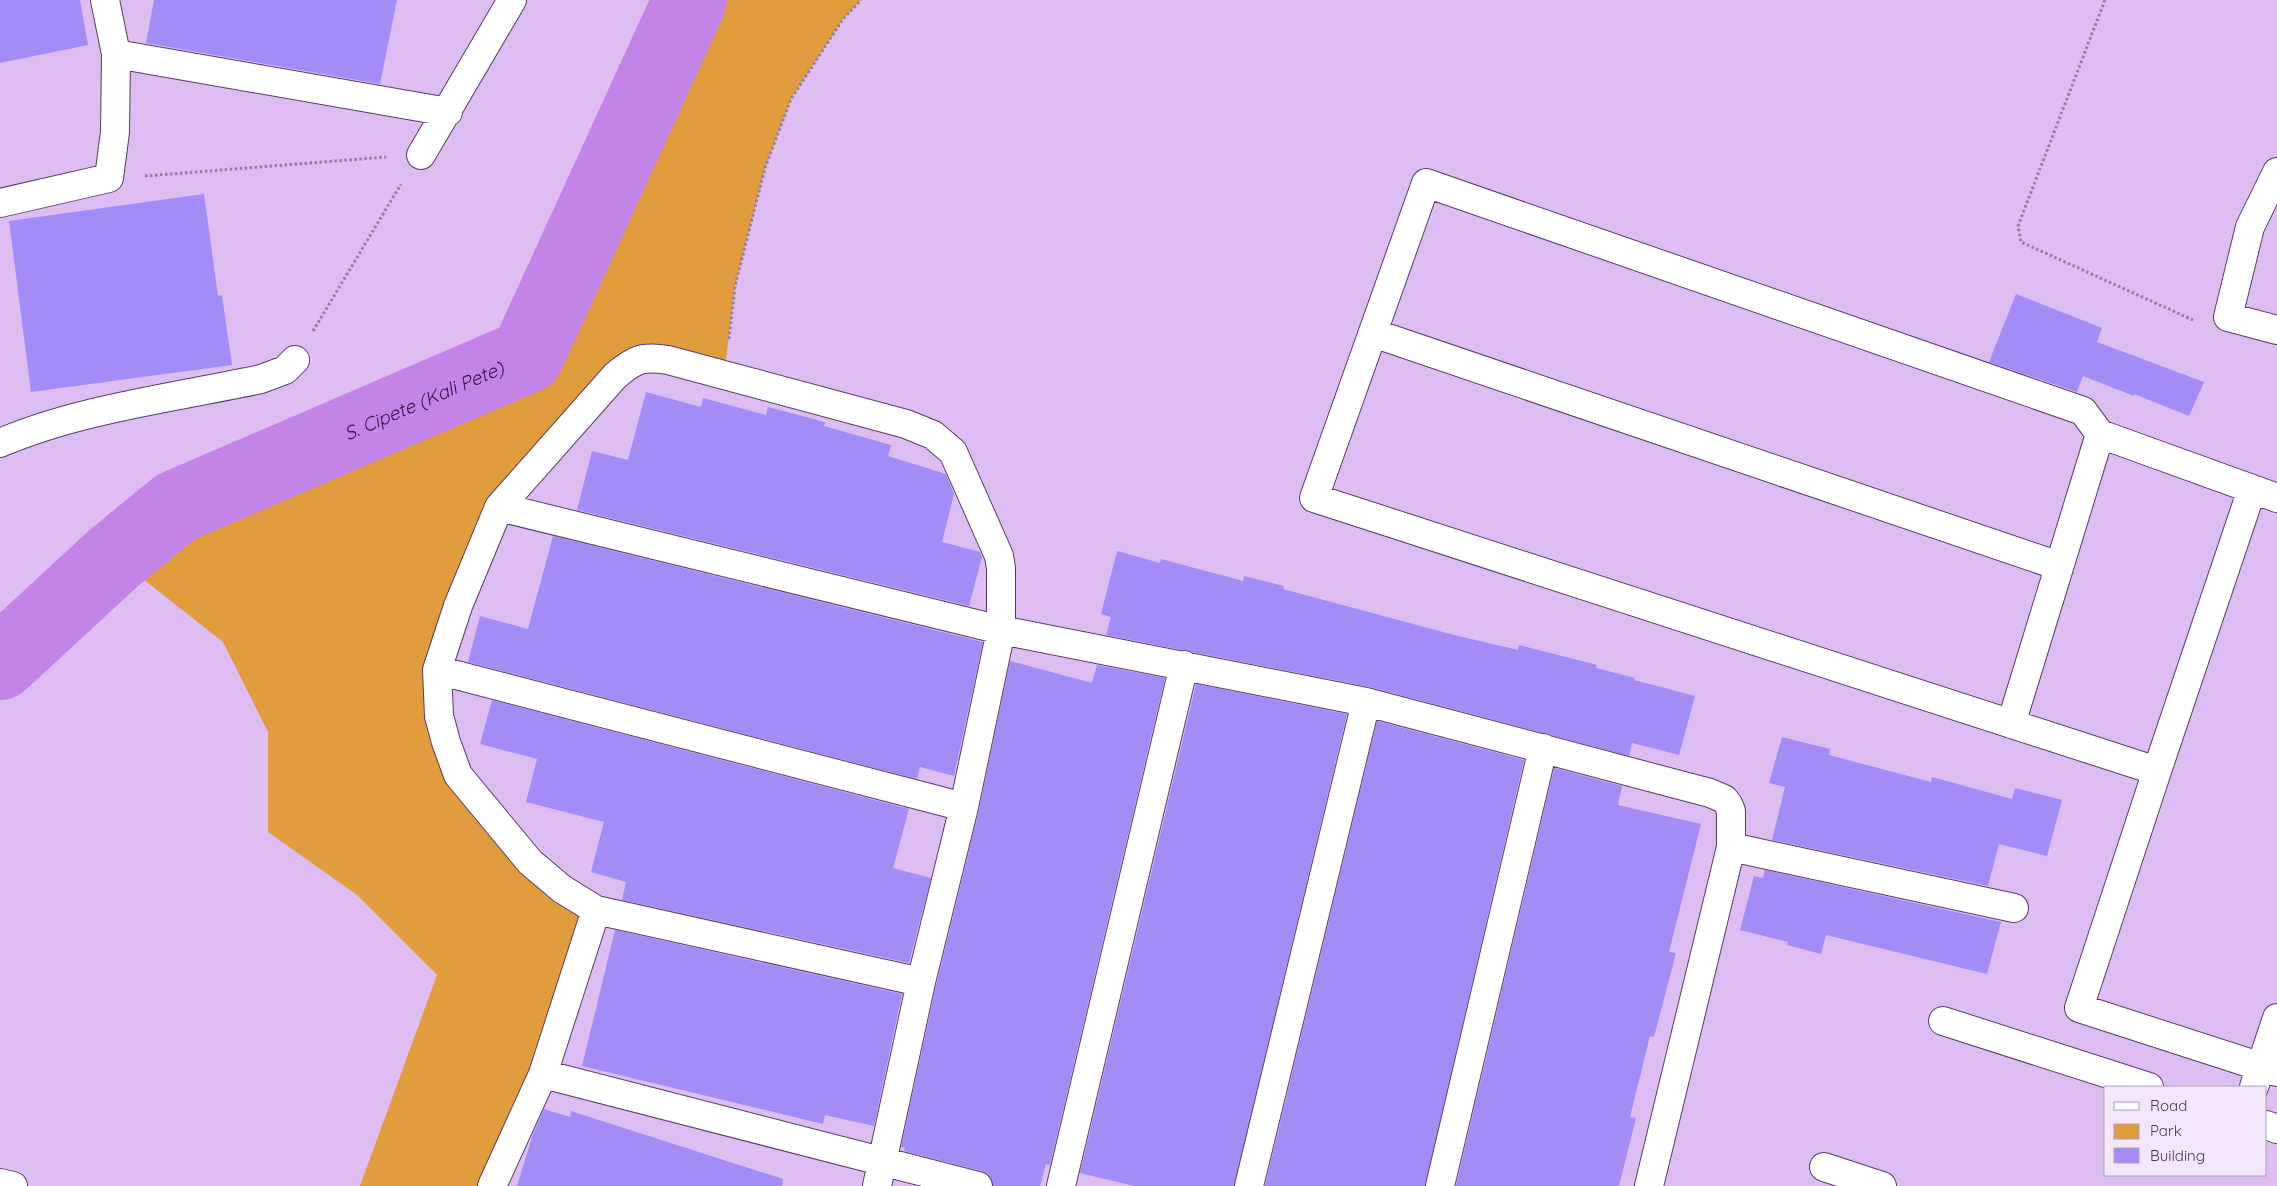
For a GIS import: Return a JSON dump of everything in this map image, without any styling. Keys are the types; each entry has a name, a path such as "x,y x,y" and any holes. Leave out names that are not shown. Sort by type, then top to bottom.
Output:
{"street":[{"path":"0,203 108,178 115,132 116,54 105,0"},
{"path":"421,155 448,112 512,0"},
{"path":"116,54 448,112"},
{"path":"2277,172 2250,227 2228,317 2277,330"},
{"path":"2157,771 1314,498 1426,183 2083,411 2100,434 2277,498"},
{"path":"1373,333 2060,566"},
{"path":"880,1174 921,982 964,807 1001,630 1002,568 999,556 953,452 944,442 921,428 668,360 648,357 628,365 499,507 458,606 437,670 440,716 446,742 458,775 530,862 562,889 596,910 921,982"},
{"path":"0,443 28,432 108,411 261,379 284,370 295,360"},
{"path":"2010,724 2100,434"},
{"path":"2252,489 2079,1008 2264,1075 2277,1018"},
{"path":"499,507 1001,630 1366,702 1710,793 1724,799 1731,811 1731,847 1649,1186"},
{"path":"1061,1186 1184,665"},
{"path":"437,670 964,807"},
{"path":"1249,1186 1366,702"},
{"path":"1440,1186 1543,748"},
{"path":"1731,847 2014,908"},
{"path":"492,1186 544,1074 596,910"},
{"path":"1943,1021 2146,1086"},
{"path":"544,1074 880,1174 978,1186"},
{"path":"1824,1167 1882,1186"},
{"path":"0,1183 14,1186"}],"path":[{"path":"724,375 735,286 765,168 792,99 843,19 861,0"},
{"path":"2105,0 2018,226 2021,242 2200,323 2215,325 2228,317"},
{"path":"108,178 365,159"},
{"path":"295,360 401,182"}],"green space":[{"path":"690,0 861,0 843,19 791,99 765,168 735,286 724,375 648,357 499,507 437,670 458,775 596,910 492,1186 360,1186 437,975 357,895 268,832 268,732 223,642 115,557 176,507 527,356"}],"building":[{"path":"0,0 80,0 88,45 0,63"},
{"path":"154,0 397,0 380,84 146,43"},
{"path":"204,194 218,296 222,295 232,365 31,392 9,221"},
{"path":"2016,294 2102,328 2097,342 2204,382 2189,416 2083,376 2077,392 1989,362"},
{"path":"646,392 701,407 703,398 766,415 768,407 825,422 824,426 891,445 888,456 946,474 954,494 942,542 980,552 982,557 969,606 577,510 592,451 628,460"},
{"path":"553,536 983,642 954,776 920,767 917,779 468,662 480,616 528,629"},
{"path":"1117,551 1160,563 1161,559 1243,581 1244,576 1284,586 1283,589 1454,635 1518,650 1519,645 1597,665 1596,668 1695,696 1679,755 1632,743 1629,756 1370,687 1106,635 1111,617 1101,614"},
{"path":"1010,661 1092,683 1097,665 1165,678 1050,1165 1046,1164 1040,1186 993,1186 989,1175 982,1171 904,1151 905,1148 901,1147 936,986 979,810"},
{"path":"1196,684 1347,714 1234,1186 1134,1186 1080,1173"},
{"path":"492,700 909,809 893,868 931,878 909,963 622,900 626,882 591,872 604,822 526,802 537,759 480,744"},
{"path":"1377,721 1524,760 1425,1186 1265,1186"},
{"path":"1782,737 1830,749 1829,755 1931,782 1932,777 2012,799 2015,788 2062,800 2047,856 1999,844 1988,886 1772,840 1785,787 1769,783"},
{"path":"1554,768 1622,786 1618,805 1701,824 1669,952 1676,953 1654,1037 1650,1036 1630,1117 1636,1118 1619,1186 1456,1186"},
{"path":"1765,870 2001,922 1987,974 1826,935 1821,954 1787,945 1788,942 1740,930 1754,876 1763,878"},
{"path":"615,930 902,994 874,1126 825,1115 823,1124 582,1066"},
{"path":"544,1109 570,1117 571,1111 783,1179 782,1186 517,1186 533,1134"}],"waterway":[{"name":"S. Cipete (Kali Pete)","path":"0,663 115,557 176,507 527,356 690,0"}]}
